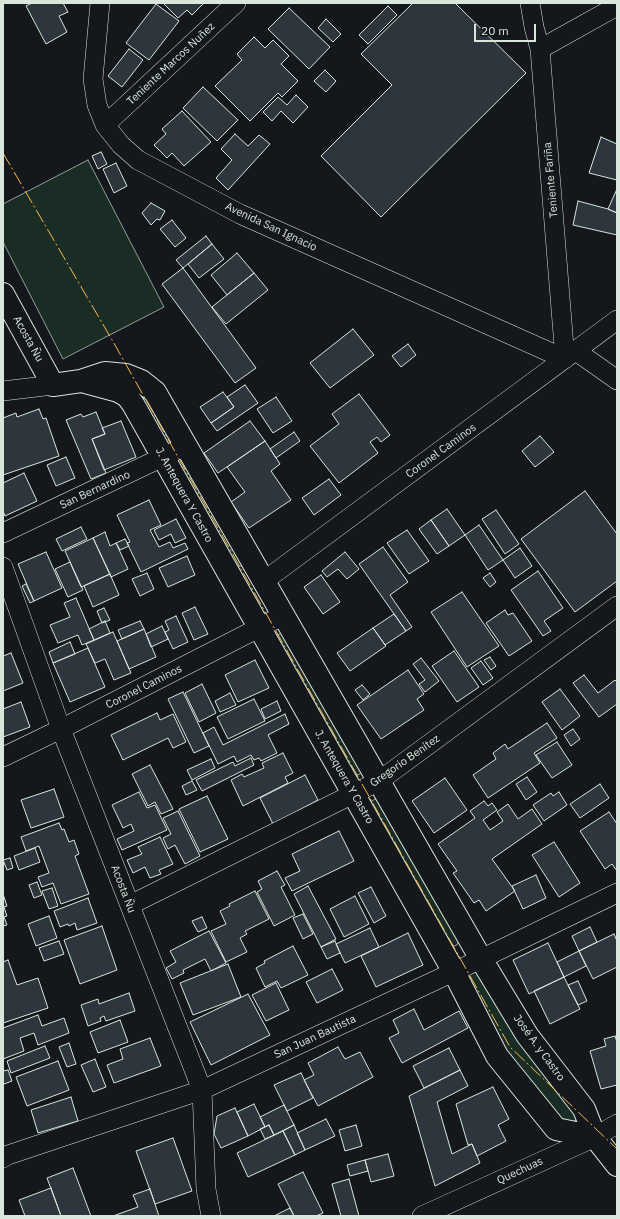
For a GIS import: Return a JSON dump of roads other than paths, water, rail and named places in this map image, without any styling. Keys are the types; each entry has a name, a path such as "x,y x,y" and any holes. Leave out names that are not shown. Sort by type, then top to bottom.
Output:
{"street":[{"name":"Avenida San Ignacio","path":"100,3 94,79 97,105 105,126 121,145 138,160 240,214 571,355 617,380"},
{"name":"Teniente Marcos Nuñez","path":"105,126 236,3"},
{"name":"Teniente Fariña","path":"530,3 540,49 571,355"},
{"path":"540,49 617,6"},
{"name":"Acosta Ñu","path":"3,294 53,385"},
{"name":"Coronel Caminos","path":"264,581 617,320"},
{"name":"J. Antequera Y Castro","path":"53,385 81,381 105,373 126,375 141,381 155,392 481,959"},
{"name":"J. Antequera Y Castro","path":"81,381 118,391 127,396 133,404 454,972 497,1056 556,1129 595,1137"},
{"path":"3,391 53,385"},
{"name":"San Bernardino","path":"3,533 186,446"},
{"name":"Acosta Ñu","path":"3,568 61,729 202,1090 206,1189 211,1216"},
{"name":"Gregorio Benítez","path":"130,905 379,781 617,606"},
{"name":"Coronel Caminos","path":"3,757 284,615"},
{"name":"San Juan Bautista","path":"5,1151 202,1090 454,972 617,893"},
{"name":"José A. y Castro","path":"481,959 527,1035 584,1109 595,1137"},
{"name":"Quechuas","path":"422,1216 595,1137 617,1124"},
{"path":"595,1137 617,1165"}]}
